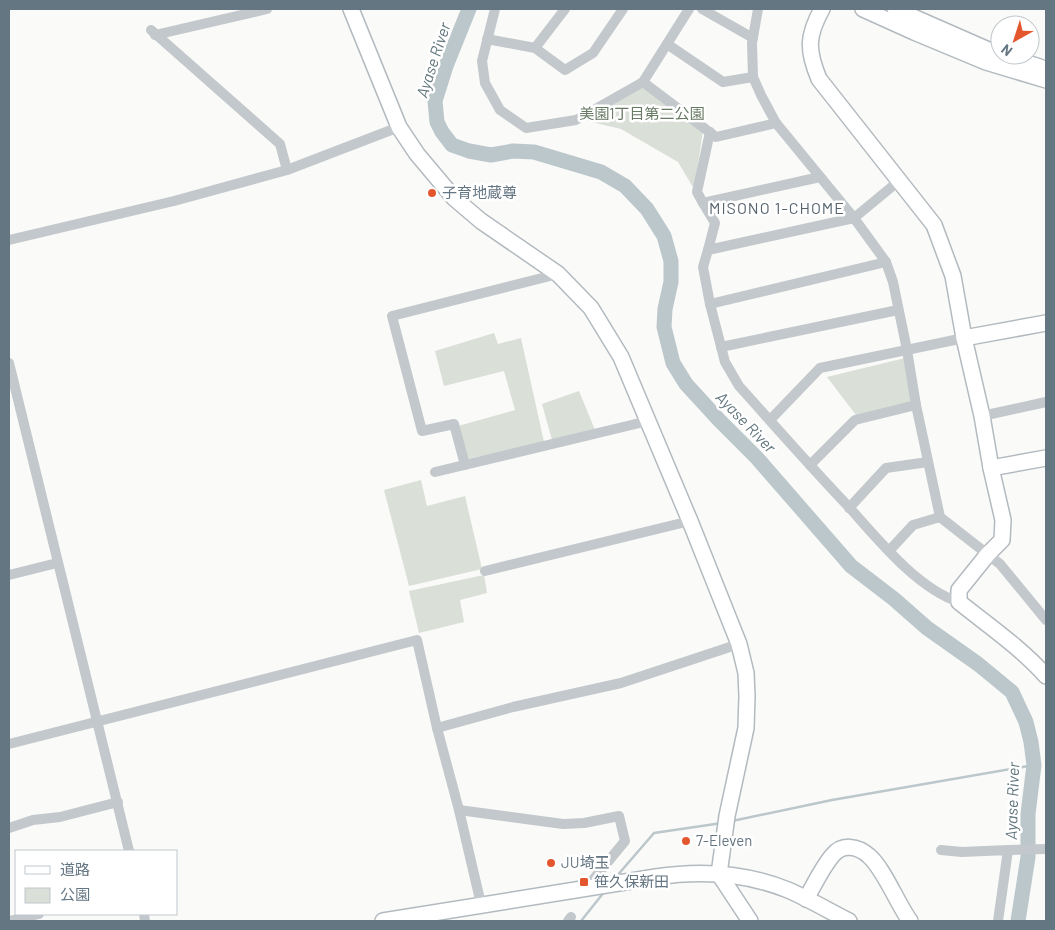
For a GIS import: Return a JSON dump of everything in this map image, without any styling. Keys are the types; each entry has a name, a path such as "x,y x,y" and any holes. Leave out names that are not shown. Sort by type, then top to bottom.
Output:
{"street":[{"path":"267,9 153,33 280,144 287,170"},
{"path":"351,9 399,127 416,154 454,198 481,221 558,274 590,308 621,357 739,644 746,673 746,728 727,816 719,874 750,921"},
{"path":"494,9 482,61 485,83 500,110 526,128 576,120 643,82 690,9"},
{"path":"535,48 565,9"},
{"path":"487,39 535,48 565,70 593,53 623,9"},
{"path":"702,9 753,38"},
{"path":"758,9 753,38 753,76 776,123 854,218 886,262 893,282 916,405 940,517 1000,564 1045,616"},
{"path":"822,9 813,26 809,46 819,79 934,225 953,276 964,338 1003,520 1002,540 959,590 959,602"},
{"path":"863,9 986,62 1046,80"},
{"path":"895,9 990,51"},
{"path":"667,44 723,82 753,76"},
{"path":"1031,65 1046,70"},
{"path":"643,82 716,137 776,123"},
{"path":"9,240 174,201 287,170 399,127"},
{"path":"710,132 697,192 715,223 703,268 725,362 739,386 889,551 918,578 950,600 959,602 1015,646 1046,676"},
{"path":"703,203 820,177"},
{"path":"708,250 854,218 900,180"},
{"path":"710,304 886,262"},
{"path":"465,465 454,424 422,431 392,316 558,274"},
{"path":"721,347 898,310"},
{"path":"770,420 820,368 1046,323"},
{"path":"9,363 129,850"},
{"path":"982,416 1046,402"},
{"path":"810,465 855,420 916,405"},
{"path":"435,472 648,421"},
{"path":"991,468 1046,458"},
{"path":"849,508 886,468 928,462"},
{"path":"889,551 913,525 940,517"},
{"path":"485,571 690,521"},
{"path":"9,575 57,563"},
{"path":"9,744 417,640 481,904"},
{"path":"437,728 513,707 621,683 739,644"},
{"path":"9,828 33,820 60,817 118,802"},
{"path":"459,810 563,824 584,823 619,816 625,841 588,888"},
{"path":"806,899 832,855 840,848 859,849 870,856 908,918"},
{"path":"941,850 962,852 1045,849"},
{"path":"998,921 1008,850"},
{"path":"383,921 677,874 719,874 766,883 806,899 849,921"},
{"path":"9,921 35,915"}],"green space":[{"name":"美園1丁目第二公園","path":"642,87 703,131 694,189 678,162 621,129 583,120"},
{"path":"494,333 498,344 521,338 544,442 467,459 458,426 515,410 504,371 444,386 435,351"},
{"path":"905,358 912,402 856,415 827,377"},
{"path":"579,391 595,430 552,440 542,404"},
{"path":"421,480 427,506 465,496 482,569 409,586 384,490"},
{"path":"484,575 487,593 460,600 464,622 419,633 409,591"}],"waterway":[{"name":"Ayase River","path":"469,9 446,66 435,101 437,122 452,145 469,151 491,155 513,151 534,152 601,172 625,186 647,209 664,236 671,261 671,282 665,309 664,327 673,363 686,384 757,458 851,566 894,599 927,628 978,664 1012,692 1026,722 1034,765 1028,814 1028,857 1018,921"},
{"path":"732,821 832,800 1034,765"},
{"path":"616,877 654,833 722,823"},
{"path":"581,921 605,891"}],"place":[{"name":"子育地蔵尊","path":"432,193"},
{"name":"7-Eleven","path":"686,841"},
{"name":"JU埼玉","path":"551,863"},
{"name":"笹久保新田","path":"584,882"}],"district":[{"name":"MISONO 1-CHOME","path":"777,208"}]}
